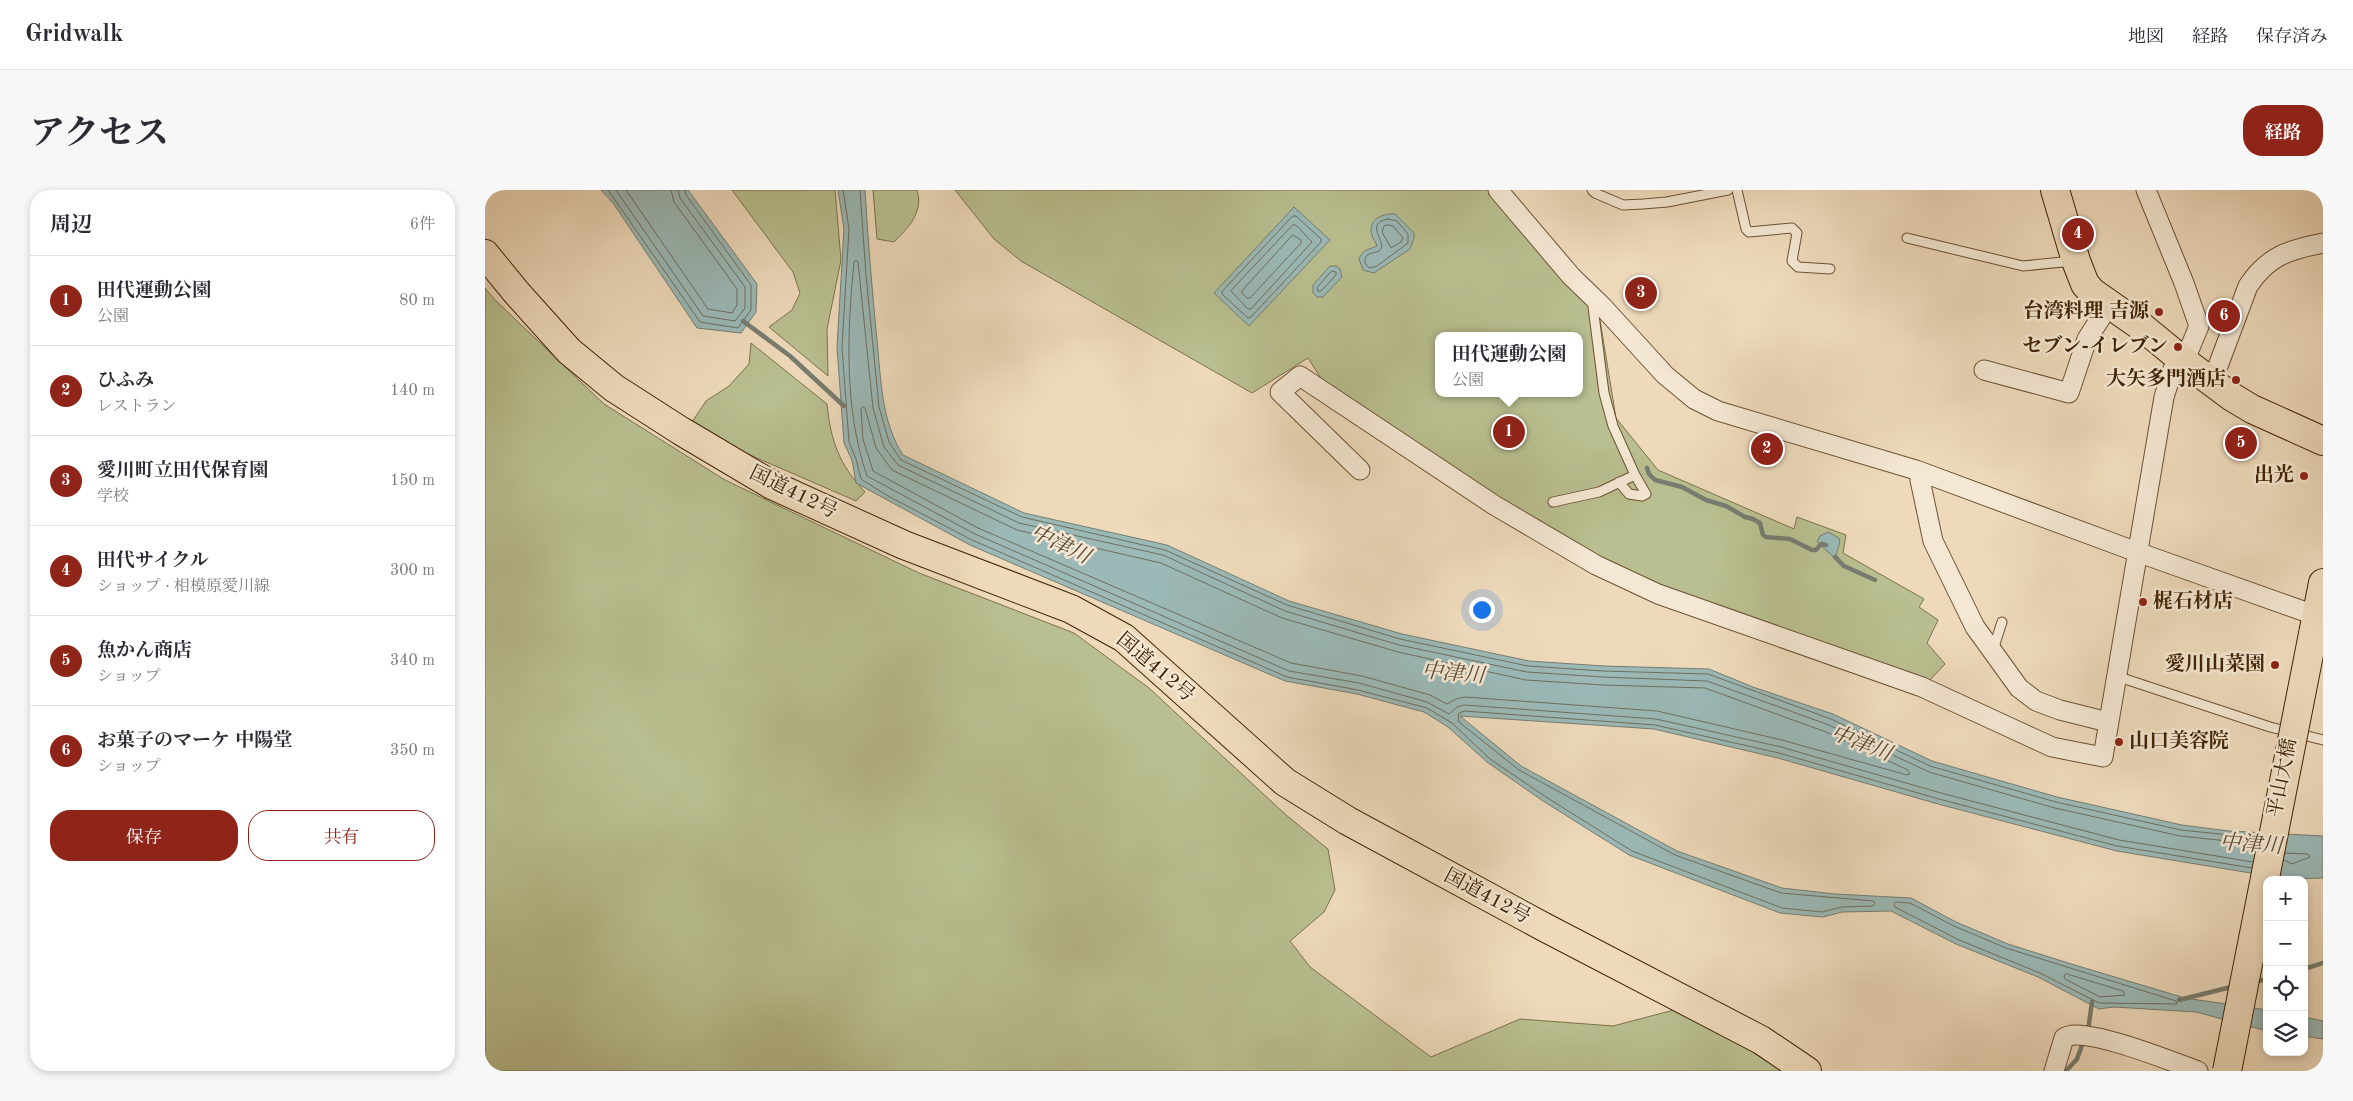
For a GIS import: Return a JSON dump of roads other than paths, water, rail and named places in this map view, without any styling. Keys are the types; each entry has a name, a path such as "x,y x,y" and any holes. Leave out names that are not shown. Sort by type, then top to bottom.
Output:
{"main road":[{"path":"2055,190 2076,261 2085,284 2109,305 2151,334 2181,360 2252,409 2323,441"},
{"name":"国道412号","path":"485,254 569,351 614,388 681,431 772,485 904,545 1071,609 1124,638 1285,782 1348,822 1544,928 1761,1040 1807,1071"},
{"name":"平山大橋","path":"2227,1071 2317,623 2323,583"}],"street":[{"path":"1498,190 1597,302 1665,375 1694,399 1718,411 1920,472 2137,552 2317,623"},
{"path":"1360,470 1279,392 1300,376 1494,505 1596,565 1658,594 1922,687 2052,747 2103,757 2164,397 2173,369 2194,340 2199,326 2145,190"},
{"path":"2212,382 2248,286 2257,273 2267,263 2283,254 2323,243"},
{"path":"1994,368 2069,393 2087,339 2109,305"},
{"path":"1920,472 1933,540 1975,627 2019,688 2036,701 2060,710 2108,722"},
{"path":"2054,1071 2064,1038 2073,1034 2095,1037 2198,1071"}],"lane":[{"path":"1592,190 1623,205 1667,202 1728,190"},
{"path":"1737,190 1749,232 1793,228 1797,233 1792,261 1798,267 1830,269"},
{"path":"1907,238 2023,266 2076,261"},
{"path":"1597,302 1593,307 1604,393 1613,426 1635,475 1646,494 1642,496 1629,494 1619,482"},
{"path":"1553,502 1599,492 1635,475"},
{"path":"1993,651 2002,622"},
{"path":"2116,676 2271,727 2323,740"}],"water":[{"path":"601,190 688,190 757,284 756,312 741,333 697,328 613,203"},
{"name":"中津川","path":"838,190 865,190 883,399 890,428 903,455 1024,513 1167,545 1289,601 1402,634 1529,661 1604,666 1709,669 1753,687 1833,714 1932,761 2057,797 2182,825 2229,831 2323,836 2323,878 2269,876 2117,851 1938,804 1778,758 1654,729 1460,716 1521,766 1677,851 1782,888 1835,894 1911,898 1956,922 2008,944 2068,963 2185,998 2263,1009 2263,1030 2196,1012 2114,1007 2099,1009 2038,977 1956,944 1891,911 1842,912 1823,917 1780,913 1629,855 1543,801 1487,762 1448,727 1424,712 1357,694 1285,681 970,545 856,483 852,460 844,443 837,347 844,229"},
{"path":"1294,207 1330,240 1249,326 1214,293"},
{"path":"1395,214 1414,233 1410,249 1374,273 1363,270 1359,259 1362,253 1377,246 1372,236 1372,225 1381,216"},
{"path":"1330,266 1336,266 1340,269 1342,277 1323,297 1317,297 1313,293 1313,285"},
{"path":"1828,532 1839,538 1840,542 1836,555 1839,558 1837,560 1817,542 1820,536"},
{"path":"2308,1018 2323,1021 2323,1039 2308,1037"}],"waterway":[{"path":"743,321 790,356 844,406"},
{"path":"1647,468 1649,474 1655,480 1682,487 1706,500 1726,506 1760,523 1763,535 1766,537 1790,539 1812,550 1816,550 1821,544 1826,545"},
{"path":"1835,557 1844,566 1875,580"},
{"path":"2308,968 2323,963"},
{"path":"2254,982 2263,980"},
{"path":"2179,1000 2235,986"},
{"path":"2088,1031 2092,1002"},
{"path":"2066,1071 2077,1059 2084,1040"}],"place":[{"name":"田代サイクル","path":"2078,234"},
{"name":"愛川町立田代保育園","path":"1641,293"},
{"name":"台湾料理 吉源","path":"2159,312"},
{"name":"お菓子のマーケ 中陽堂","path":"2224,316"},
{"name":"セブン-イレブン","path":"2178,347"},
{"name":"大矢多門酒店","path":"2236,380"},
{"name":"田代運動公園","path":"1509,432"},
{"name":"魚かん商店","path":"2241,443"},
{"name":"ひふみ","path":"1767,449"},
{"name":"出光","path":"2304,476"},
{"name":"梶石材店","path":"2143,602"},
{"name":"愛川山菜園","path":"2275,665"},
{"name":"山口美容院","path":"2119,742"}]}
